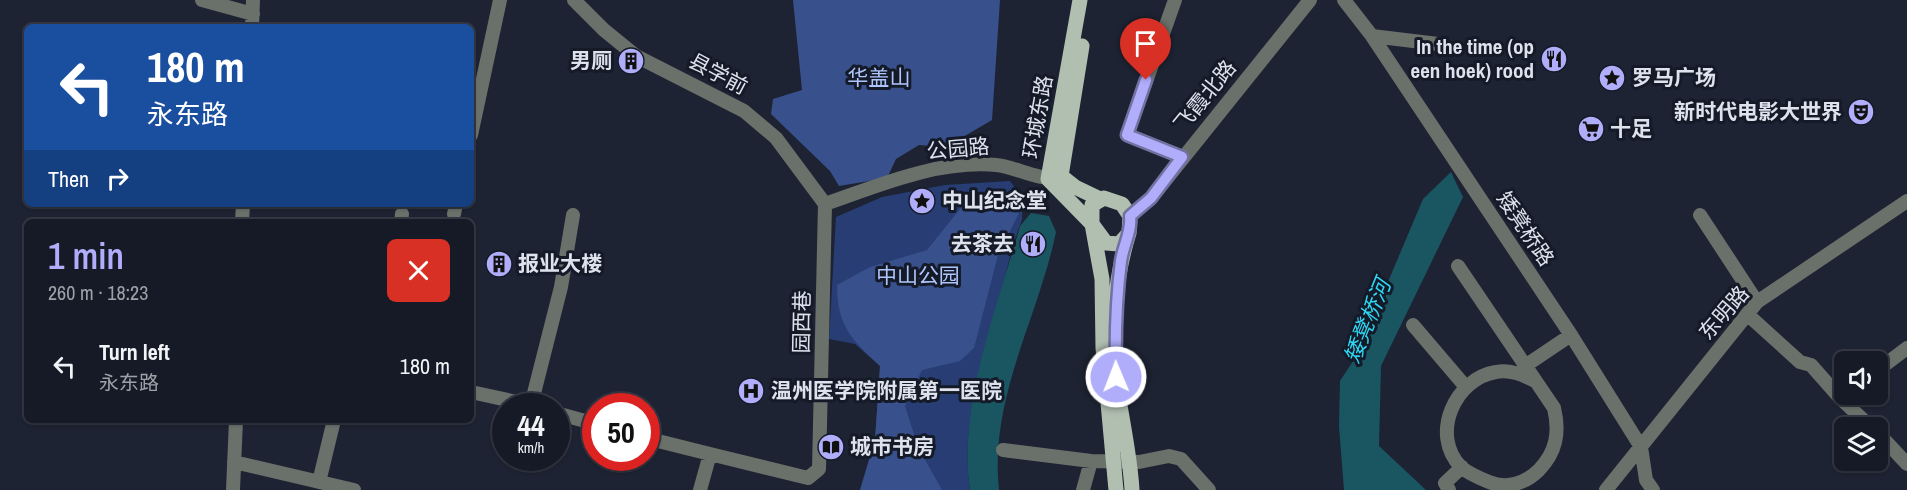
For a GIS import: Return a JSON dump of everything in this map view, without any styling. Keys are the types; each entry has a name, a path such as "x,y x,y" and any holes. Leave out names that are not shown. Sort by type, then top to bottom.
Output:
{"main road":[{"name":"环城东路","path":"1080,0 1054,177 1092,224"},
{"name":"环城东路","path":"1054,177 1089,0"},
{"name":"环城东路","path":"1054,177 1100,199"},
{"path":"1116,490 1103,348 1102,279 1091,209 1100,199 1122,204 1130,216 1129,233 1121,258 1114,323 1116,377 1130,461 1132,490"},
{"path":"1092,224 1103,240 1110,244 1123,241 1129,233"}],"street":[{"path":"202,0 252,14"},
{"path":"474,121 500,0"},
{"name":"县学前","path":"574,0 603,30 636,56 744,111 777,138 825,204"},
{"path":"1175,0 1127,135 1182,157"},
{"name":"飞霞北路","path":"1130,216 1151,198 1310,0"},
{"name":"矮凳桥路","path":"1344,0 1372,36 1571,336 1641,447 1646,480 1653,490"},
{"path":"1372,36 1438,44"},
{"name":"公园路","path":"825,204 940,167 997,165 1054,177"},
{"name":"东明路","path":"1606,490 1758,302 1907,201"},
{"name":"园西巷","path":"710,454 808,478 819,469 825,204"},
{"path":"536,393 561,287 573,215"},
{"path":"1700,215 1758,302"},
{"path":"1458,266 1554,408 1558,425 1556,442 1550,459 1534,474 1515,485 1497,485 1462,467 1449,443 1447,425 1453,402 1465,386 1476,377 1498,371 1518,373 1535,381"},
{"path":"1748,314 1800,362 1811,364 1834,387"},
{"path":"1413,325 1465,386"},
{"path":"1525,366 1571,336"},
{"path":"1888,362 1907,348"},
{"path":"474,393 492,397"},
{"path":"1851,405 1862,417"},
{"path":"233,490 236,423"},
{"path":"319,482 333,423"},
{"path":"660,442 710,454 700,490"},
{"path":"1888,443 1907,463"},
{"path":"1003,450 1090,461 1139,462 1169,456 1181,459 1209,490"},
{"path":"1083,490 1090,461"},
{"path":"234,462 354,490"},
{"path":"1449,490 1445,483 1462,467"}],"green space":[{"name":"华盖山","path":"793,0 1000,0 992,120 946,147 919,145 896,159 887,178 839,186 830,171 771,114 773,99 802,90"},
{"name":"中山公园","path":"1010,181 1020,199 1022,220 1012,248 975,392 968,441 970,490 860,490 875,440 880,366 855,344 829,339 836,217 882,197 945,185"},
{"path":"1018,191 1023,205 998,255 974,348 960,361 922,370 905,406 918,447 942,490 860,490 875,440 880,366 854,340 843,322 837,285 870,267 927,250 964,204"}],"shaded area":[{"path":"1451,172 1463,197 1381,366 1379,446 1426,490 1344,490 1339,426 1340,381 1357,355 1423,199"},
{"path":"1031,213 1049,216 1056,232 1008,391 1001,423 998,456 999,490 970,490 969,425 974,391 991,323 1020,226"}],"place":[{"name":"In the time (op een hoek) rood","path":"1554,59"},
{"name":"男厕","path":"631,61"},
{"name":"罗马广场","path":"1612,78"},
{"name":"新时代电影大世界","path":"1861,112"},
{"name":"十足","path":"1591,129"},
{"name":"中山纪念堂","path":"922,201"},
{"name":"去茶去","path":"1033,244"},
{"name":"报业大楼","path":"499,264"},
{"name":"温州医学院附属第一医院","path":"751,391"},
{"name":"城市书房","path":"831,447"}],"route":[{"path":"1116,377 1114,323 1121,258 1131,223 1130,216 1151,198 1182,157 1127,135 1146,80"}],"water label":[{"name":"矮凳桥河","path":"1367,321"}]}
